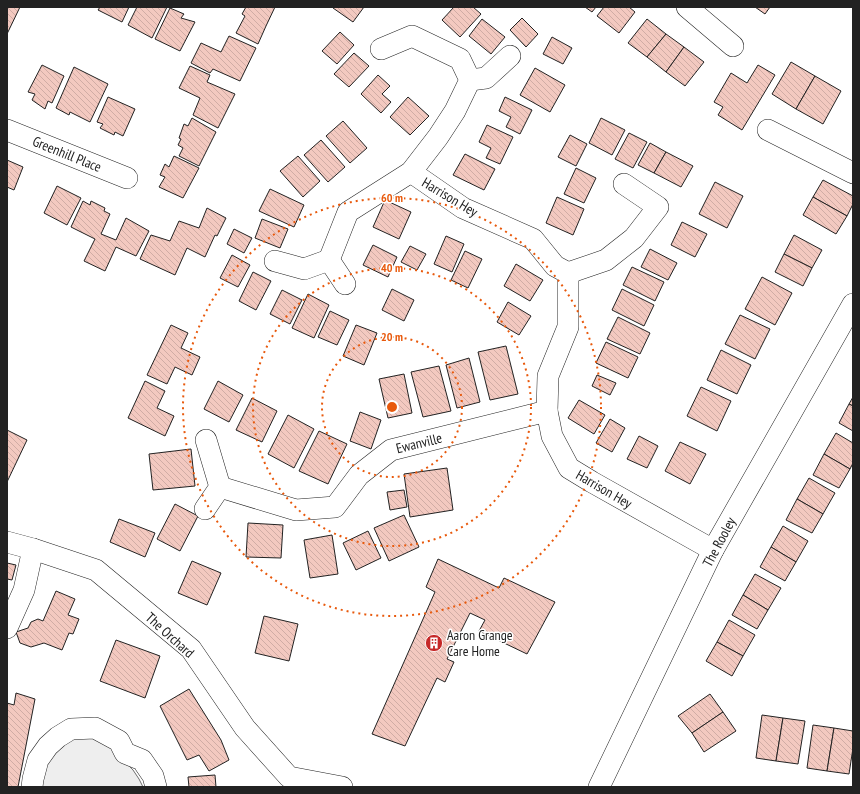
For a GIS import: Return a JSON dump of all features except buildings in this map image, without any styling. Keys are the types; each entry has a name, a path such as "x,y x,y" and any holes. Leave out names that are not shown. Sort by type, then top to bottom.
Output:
{"street":[{"path":"687,7 733,46"},
{"path":"381,49 412,36 460,59 470,80 486,78 510,56"},
{"name":"Harrison Hey","path":"329,260 348,212 411,172 438,137 455,110 470,80"},
{"name":"Greenhill Place","path":"7,130 127,178"},
{"path":"768,130 853,173"},
{"name":"Harrison Hey","path":"411,172 463,208 534,239 555,266 568,273 568,327 548,376 547,411 552,436 569,468 712,550"},
{"path":"568,273 606,260 634,238 658,207 624,184"},
{"path":"275,261 304,269 329,260 346,284"},
{"name":"The Rooley","path":"599,787 712,550 852,309"},
{"name":"Ewanville","path":"220,487 296,510 334,506 359,475 391,450 547,411"},
{"path":"205,509 220,487 206,440"},
{"name":"The Orchard","path":"7,542 96,570 190,649 245,728 289,777 342,787"},
{"path":"7,628 24,590 33,549"},
{"path":"32,787 32,779 38,760 48,746 58,736 71,729 94,728 119,741 125,753 142,760 153,776 156,787"}],"shaded area":[{"path":"90,736 109,745 133,770 143,787 41,787 47,763 58,748 75,738"}],"place":[{"name":"Aaron Grange Care Home","path":"434,643"}]}
